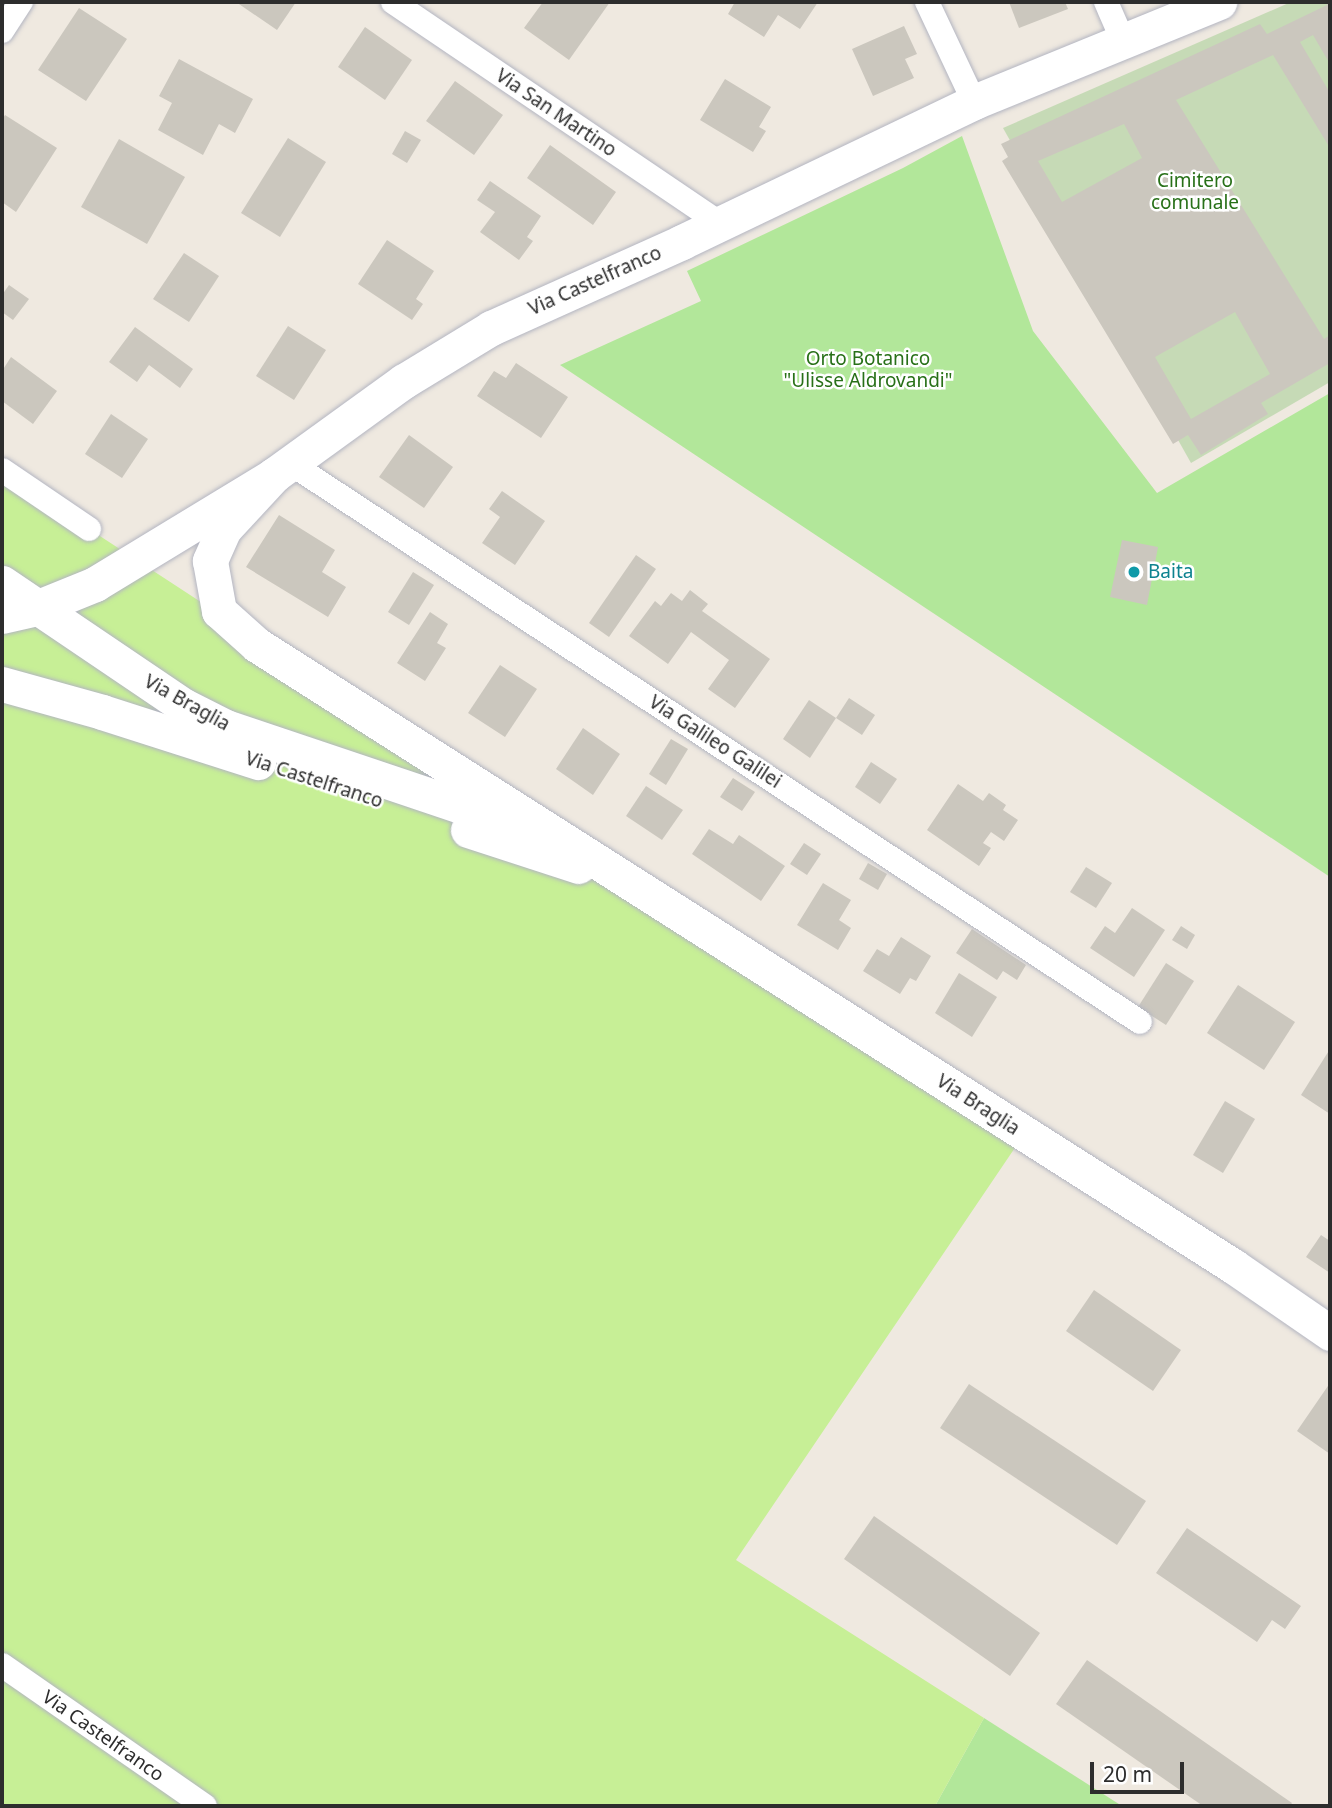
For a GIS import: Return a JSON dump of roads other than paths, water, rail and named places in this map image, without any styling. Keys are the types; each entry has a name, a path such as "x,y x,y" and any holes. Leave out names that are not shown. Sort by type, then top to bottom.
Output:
{"street":[{"path":"2,31 21,2"},
{"name":"Via San Martino","path":"393,2 720,223"},
{"path":"927,2 974,102"},
{"path":"1106,2 1123,41"},
{"name":"Via Castelfranco","path":"2,616 36,608 95,584 282,469 404,381 491,328 974,102 1219,2"},
{"name":"Via Braglia","path":"282,469 224,528 210,561 219,611 257,645 1233,1266 1330,1332"},
{"name":"Via Galileo Galilei","path":"282,469 1140,1021"},
{"path":"2,470 89,529"},
{"name":"Via Braglia","path":"2,583 184,706 226,727 499,818 544,837 624,881"},
{"name":"Via Castelfranco","path":"2,684 115,716 624,881"},
{"name":"Via Castelfranco","path":"2,1665 205,1806"}],"place":[{"name":"Baita","path":"1134,572"}],"park label":[{"name":"Cimitero comunale","path":"1195,192"},
{"name":"Orto Botanico \"Ulisse Aldrovandi\"","path":"868,370"}]}
